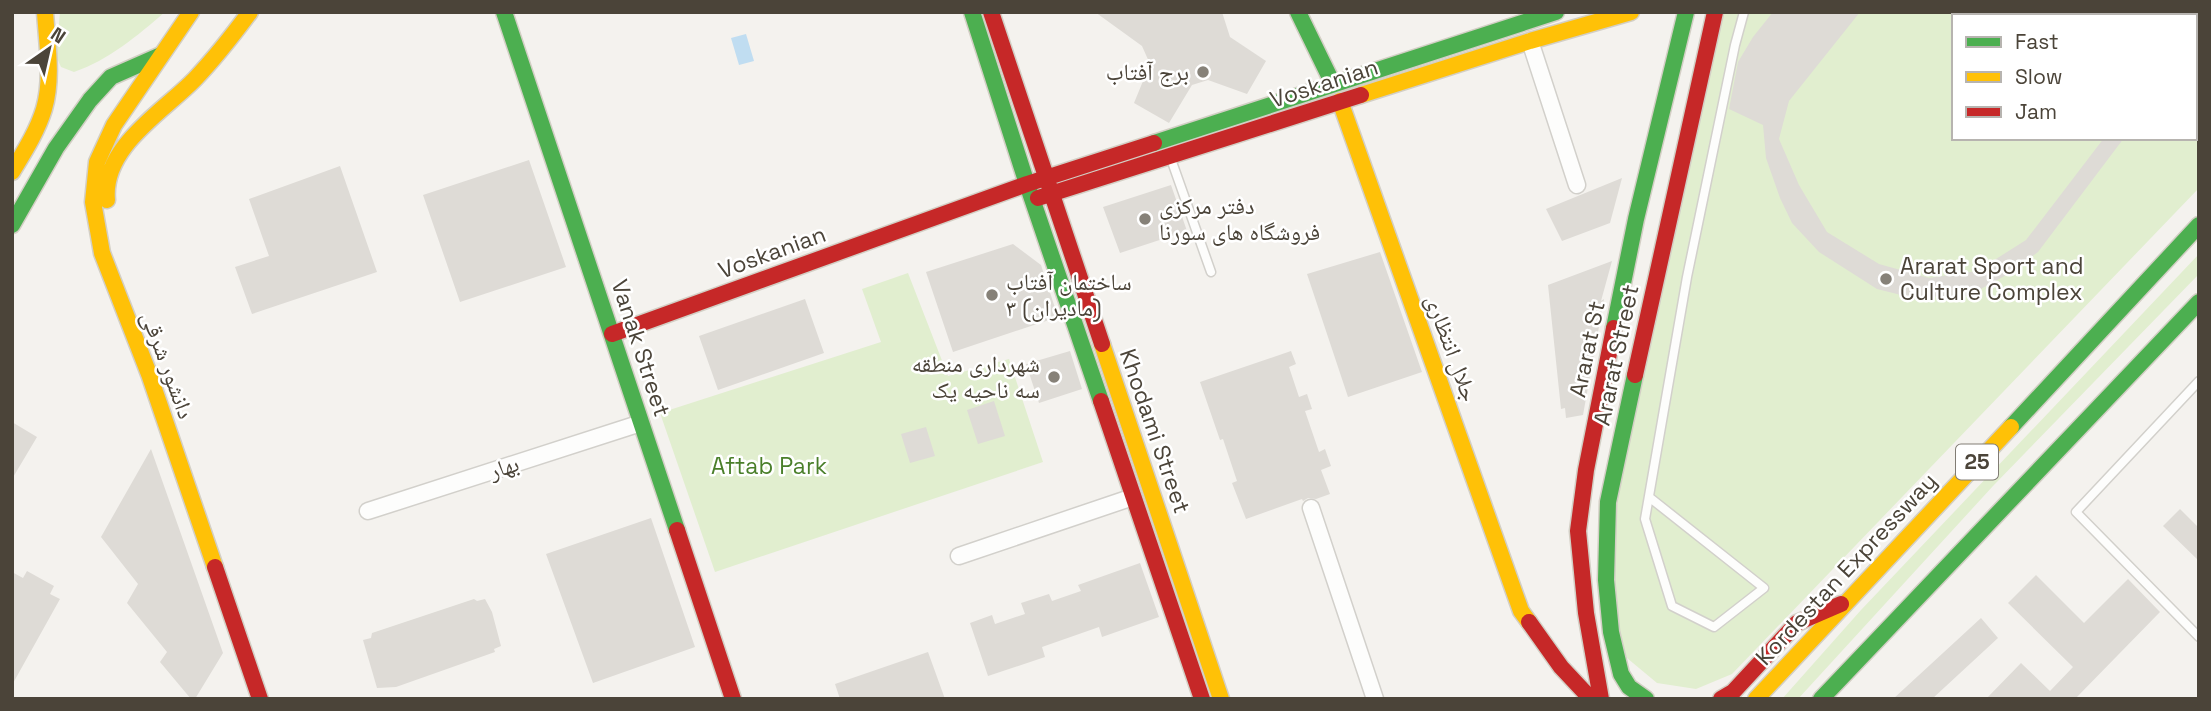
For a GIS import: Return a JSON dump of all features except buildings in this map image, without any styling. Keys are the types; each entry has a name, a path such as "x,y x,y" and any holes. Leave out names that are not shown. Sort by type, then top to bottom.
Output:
{"main road":[{"path":"12,173 41,118 46,99 48,83 45,12"},
{"name":"دانشور شرقی","path":"191,12 114,125 97,162 93,202 102,253 149,374 260,699"},
{"path":"149,374 149,340 114,250 105,192 113,164 134,136 177,97 227,45 250,12"},
{"name":"Vanak Street","path":"505,12 733,699"},
{"name":"Khodami Street","path":"972,12 1032,200 1202,699"},
{"name":"Khodami Street","path":"991,12 1221,699"},
{"path":"1298,12 1334,84"},
{"name":"Voskanian","path":"612,334 1027,184 1334,84 1522,17 1556,12"},
{"name":"Voskanian","path":"1032,200 1530,41 1631,12"},
{"name":"Ararat St","path":"1601,699 1586,613 1579,539 1581,515 1590,447 1636,219 1686,12"},
{"name":"Ararat Street","path":"1646,699 1628,686 1618,667 1606,590 1606,516 1617,454 1715,12"},
{"path":"1522,17 1530,41"},
{"path":"12,225 56,148 90,100 111,77 161,55"},
{"name":"جلال انتظاری","path":"1340,102 1521,611 1561,667 1591,699"},
{"path":"1003,110 1021,106"},
{"name":"Kordestan Expressway","path":"1756,699 2199,225"},
{"name":"25","path":"1821,699 2199,302"},
{"path":"1104,410 1122,406"},
{"path":"1721,699 1733,692 1797,623 1846,602"}],"street":[{"path":"1530,41 1577,185"},
{"name":"بهار","path":"368,512 641,423"},
{"path":"959,556 1133,496"},
{"path":"1311,508 1375,699"}],"lane":[{"path":"1649,498 1764,588 1714,627 1672,606 1645,519 1687,277 1744,12"},
{"path":"1170,156 1211,272"},
{"path":"2199,381 2076,512 2199,636"}],"green space":[{"path":"60,12 165,12 111,54 74,72 61,67 56,56"},
{"name":"Ararat Sport and Culture Complex","path":"1722,12 2199,12 2199,188 1732,674 1696,689 1657,683 1627,658 1614,621 1614,517 1641,371"},
{"path":"2199,254 2199,274 1993,486 1798,699 1782,699 1861,610"},
{"name":"Aftab Park","path":"908,273 948,376 1009,359 1043,462 715,572 660,413 881,342 862,289"}],"water":[{"path":"746,34 754,61 739,65 731,38"}],"traffic: fast":[{"path":"504,12 677,530"},
{"path":"972,12 1101,401"},
{"path":"1298,12 1333,84"},
{"path":"1154,143 1556,12"},
{"path":"1614,328 1636,219 1686,12"},
{"path":"12,225 56,148 90,100 111,77 161,55"},
{"path":"2011,427 2199,225"},
{"path":"1821,699 2199,302"},
{"path":"1635,375 1608,502 1606,580 1611,632 1621,674 1629,687 1646,699"}],"traffic: slow":[{"path":"12,172 38,126 47,97 49,61 45,12"},
{"path":"191,12 114,125 97,162 93,202 102,253 149,374 215,567"},
{"path":"107,200 108,181 114,163 124,147 195,79 250,12"},
{"path":"1361,95 1631,12"},
{"path":"1340,101 1521,611 1529,622"},
{"path":"1102,344 1221,699"},
{"path":"1756,699 2011,427"}],"traffic: jam":[{"path":"991,12 1102,344"},
{"path":"1635,375 1715,12"},
{"path":"1038,198 1361,95"},
{"path":"612,334 1027,184 1154,143"},
{"path":"1601,699 1586,613 1578,531 1586,470 1614,328"},
{"path":"1101,401 1202,699"},
{"path":"677,530 733,699"},
{"path":"215,567 260,699"},
{"path":"1721,699 1733,692 1797,623 1841,604"},
{"path":"1529,622 1561,667 1591,699"}],"place":[{"name":"برج آفتاب","path":"1203,72"},
{"name":"دفتر مرکزی فروشگاه های سورنا","path":"1145,219"},
{"name":"Ararat Sport and Culture Complex","path":"1886,279"},
{"name":"ساختمان آفتاب ۳ (مادیران)","path":"992,295"},
{"name":"شهرداری منطقه سه ناحیه یک","path":"1054,377"}]}
